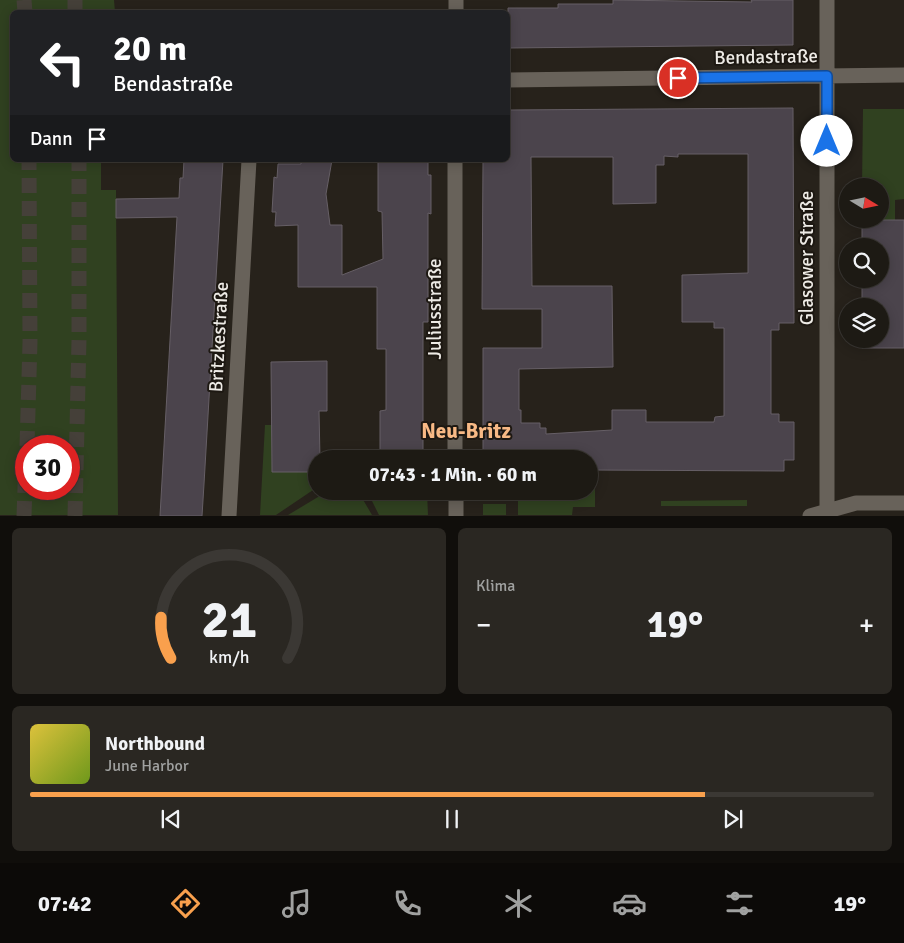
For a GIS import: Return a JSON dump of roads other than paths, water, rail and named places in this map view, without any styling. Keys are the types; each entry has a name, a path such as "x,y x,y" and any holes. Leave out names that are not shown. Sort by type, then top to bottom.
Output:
{"street":[{"name":"Glasower Straße","path":"827,0 827,513"},
{"name":"Bendastraße","path":"510,80 904,76"},
{"name":"Britzkestraße","path":"229,516 249,162"},
{"name":"Juliusstraße","path":"455,162 456,450"},
{"path":"456,500 456,516"},
{"path":"810,516 827,513 856,503 904,503"}],"tunnel":[{"path":"24,0 25,10"},
{"path":"75,0 75,10"},
{"path":"27,435 30,342 29,162"},
{"path":"75,516 79,339 79,162"},
{"path":"24,516 25,500"}],"district":[{"name":"Neu-Britz","path":"466,431"}]}
